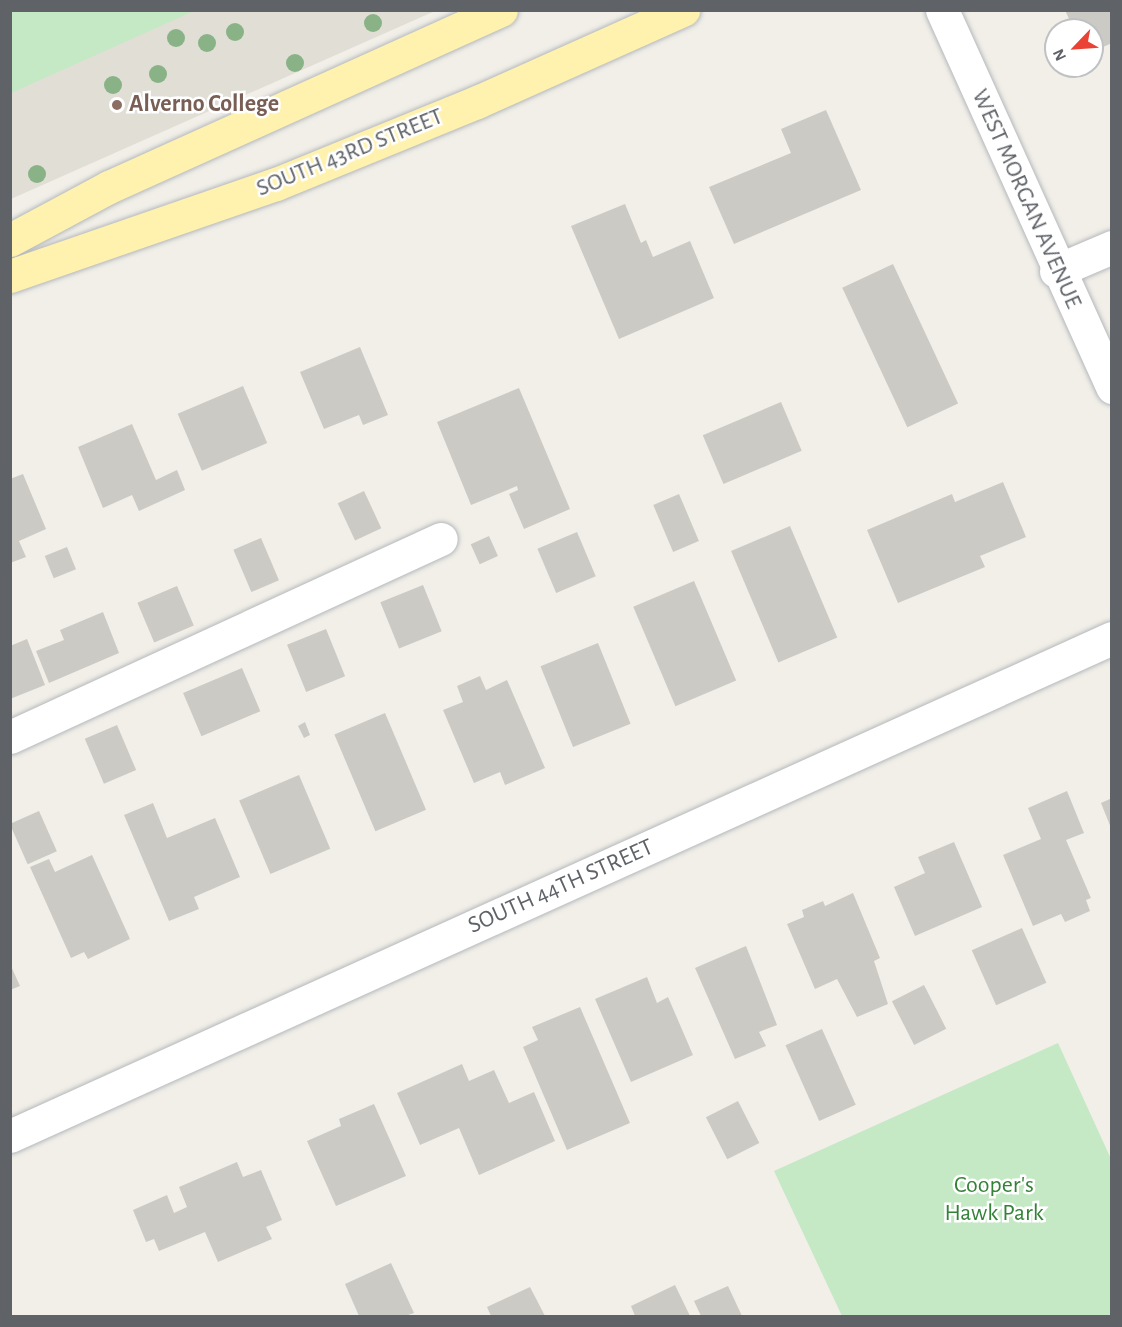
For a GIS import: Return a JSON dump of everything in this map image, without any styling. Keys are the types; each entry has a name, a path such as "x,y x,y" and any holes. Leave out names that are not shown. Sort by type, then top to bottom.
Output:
{"main road":[{"path":"10,240 108,187 501,10"},
{"name":"SOUTH 43RD STREET","path":"10,276 276,184 477,102 683,10"}],"street":[{"name":"WEST MORGAN AVENUE","path":"942,10 1056,271 1112,387"},
{"path":"1056,271 1112,247"},
{"path":"10,737 441,539"},
{"name":"SOUTH 44TH STREET","path":"10,1136 1112,638"}],"shaded area":[{"name":"Alverno College","path":"11,11 435,11 11,199"}],"green space":[{"path":"11,10 194,10 194,11 11,93"},
{"name":"Cooper's Hawk Park","path":"1058,1043 1111,1159 1111,1316 842,1316 774,1171"}],"building":[{"path":"1065,10 1112,10 1112,43 1104,47 1104,18 1069,18"},
{"path":"826,110 861,190 734,244 709,187 791,153 781,129"},
{"path":"625,204 641,243 646,240 653,257 690,241 714,298 619,339 571,226"},
{"path":"893,264 958,404 907,427 842,288"},
{"path":"360,347 388,415 363,425 359,415 324,429 300,372"},
{"path":"243,386 267,443 202,471 178,414"},
{"path":"519,388 570,509 524,529 509,494 518,490 517,486 471,505 437,422"},
{"path":"781,402 802,451 723,484 703,435"},
{"path":"132,424 156,480 177,470 185,490 139,511 132,495 103,508 78,447"},
{"path":"23,474 46,529 19,541 26,557 10,563 10,479"},
{"path":"1003,482 1026,537 980,556 985,567 898,603 867,530 952,494 955,502"},
{"path":"364,491 381,528 355,540 338,503"},
{"path":"679,494 699,541 673,552 653,505"},
{"path":"790,526 837,637 778,662 731,551"},
{"path":"577,532 596,576 556,593 537,549"},
{"path":"489,536 498,556 480,564 471,544"},
{"path":"261,538 279,580 251,592 233,550"},
{"path":"67,547 76,569 54,578 45,556"},
{"path":"694,581 736,680 675,706 633,607"},
{"path":"423,585 442,631 399,649 380,602"},
{"path":"177,586 194,626 154,642 137,603"},
{"path":"103,612 119,653 49,683 36,651 64,640 60,630"},
{"path":"326,629 345,676 306,692 287,645"},
{"path":"27,639 45,685 10,699 10,646"},
{"path":"598,643 631,724 573,747 541,666"},
{"path":"242,668 260,711 201,736 183,693"},
{"path":"480,676 486,690 507,680 545,768 505,785 500,772 474,783 443,710 463,702 457,686"},
{"path":"385,713 426,810 375,831 334,734"},
{"path":"305,722 310,735 304,738 298,726"},
{"path":"117,725 136,770 104,784 85,739"},
{"path":"299,775 330,849 270,874 239,800"},
{"path":"1067,791 1084,833 1066,840 1091,898 1086,900 1090,911 1065,922 1061,914 1033,926 1003,855 1041,839 1028,808"},
{"path":"1112,798 1112,828 1111,828 1101,803"},
{"path":"153,803 167,838 215,818 240,877 194,897 199,909 169,921 124,815"},
{"path":"39,811 57,851 28,864 10,824"},
{"path":"954,842 982,907 915,936 894,887 925,873 918,857"},
{"path":"92,855 130,939 88,959 84,952 71,958 30,867 49,859 55,872"},
{"path":"853,893 880,958 874,961 888,1004 857,1017 837,979 815,989 787,924 804,917 802,910 823,901 825,906"},
{"path":"1022,928 1046,983 996,1005 972,950"},
{"path":"746,946 777,1025 759,1032 766,1046 735,1059 695,968"},
{"path":"10,964 20,986 10,990"},
{"path":"647,977 657,1003 668,997 693,1055 631,1082 595,999"},
{"path":"924,985 946,1029 914,1045 892,1001"},
{"path":"580,1007 630,1123 567,1150 523,1047 538,1040 532,1027"},
{"path":"822,1029 856,1105 819,1121 785,1045"},
{"path":"462,1064 469,1081 494,1070 509,1103 534,1092 555,1141 479,1175 459,1128 420,1145 397,1093"},
{"path":"738,1101 759,1143 727,1159 706,1117"},
{"path":"374,1104 406,1176 336,1206 307,1141 341,1126 339,1119"},
{"path":"237,1162 243,1177 261,1170 282,1220 266,1227 272,1239 218,1262 205,1232 159,1251 154,1239 146,1242 133,1210 167,1195 174,1213 187,1207 179,1187"},
{"path":"391,1263 414,1313 405,1316 359,1316 345,1284"},
{"path":"675,1285 690,1316 635,1316 631,1306"},
{"path":"728,1286 742,1316 701,1316 694,1301"},
{"path":"530,1287 545,1316 491,1316 487,1307"}],"place":[{"name":"Alverno College","path":"117,105"}]}
